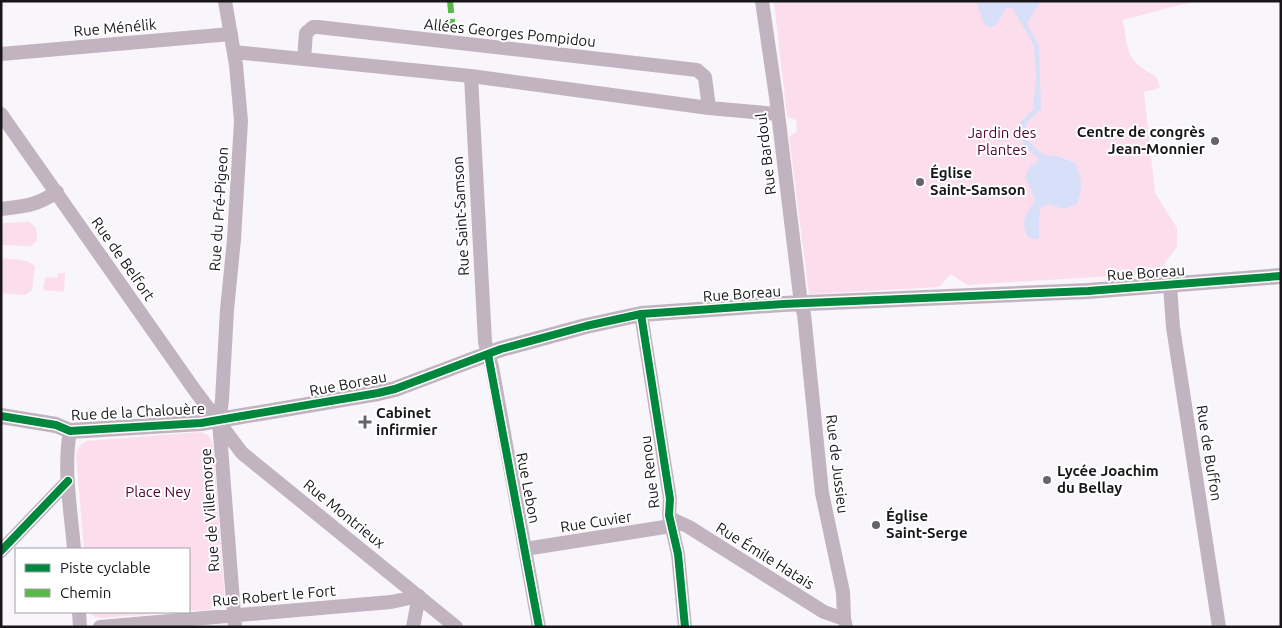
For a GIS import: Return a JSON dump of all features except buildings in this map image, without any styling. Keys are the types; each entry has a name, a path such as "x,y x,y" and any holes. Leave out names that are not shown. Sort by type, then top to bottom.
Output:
{"street":[{"name":"Rue du Pré-Pigeon","path":"219,421 242,121 234,52 225,1"},
{"name":"Rue Bardoul","path":"762,1 801,304"},
{"name":"Allées Georges Pompidou","path":"304,59 306,34 313,27 318,27 697,70 705,76 709,108"},
{"name":"Rue Ménélik","path":"1,54 231,34"},
{"path":"234,52 471,76 709,108 777,114"},
{"name":"Rue Saint-Samson","path":"471,76 484,342 488,354"},
{"name":"Rue de Belfort","path":"1,114 196,392 219,421"},
{"path":"1,209 42,202 57,192"},
{"name":"Rue Boreau","path":"219,421 395,389 501,349 586,326 641,314 801,304 1088,291 1281,276"},
{"name":"Rue de Buffon","path":"1170,285 1173,327 1218,627"},
{"name":"Rue de Jussieu","path":"801,304 804,314 822,493 843,592 845,623"},
{"name":"Rue Renou","path":"641,314 670,499 670,522 678,554 686,627"},
{"name":"Rue Lebon","path":"488,354 539,627"},
{"name":"Rue de la Chalouère","path":"1,416 56,425 70,432 186,425 219,421"},
{"name":"Rue Montrieux","path":"219,421 242,452 456,627"},
{"name":"Rue de Villemorge","path":"219,421 235,621"},
{"path":"70,432 67,445 68,481 74,548"},
{"path":"1,551 68,481"},
{"name":"Rue Émile Hatais","path":"670,522 689,528 824,612 845,623"},
{"name":"Rue Cuvier","path":"525,549 670,522"},
{"path":"413,627 419,596"},
{"name":"Rue Robert le Fort","path":"100,627 235,621 391,602 419,596"},
{"path":"79,613 80,627"}],"green space":[{"name":"Jardin des Plantes","path":"774,1 1202,1 1123,20 1130,54 1139,66 1156,76 1160,87 1144,92 1155,193 1177,228 1177,247 1157,273 967,285 951,274 939,287 809,294 789,137 797,131 796,120 787,117"},
{"path":"30,222 36,228 37,240 31,246 2,245 3,223"},
{"path":"1,258 27,261 35,266 32,290 25,295 1,293"},
{"path":"58,273 65,273 64,292 43,290 45,277 57,278"},
{"name":"Place Ney","path":"200,432 208,435 213,444 225,601 222,605 213,609 190,611 190,548 84,548 76,454 79,447 86,441"},
{"path":"91,613 164,613 100,618 93,616"}],"water":[{"path":"976,1 1041,1 1027,23 1039,46 1041,109 1026,123 1026,139 1044,155 1057,156 1075,163 1081,184 1076,205 1063,209 1050,204 1041,207 1039,239 1029,238 1024,228 1027,214 1035,201 1025,178 1030,166 1037,163 1038,157 1024,144 1020,135 1019,124 1033,109 1036,77 1034,45 1013,9 1007,7 994,27 990,28 984,24"}],"marked path":[{"path":"450,1 453,32"}],"cycle path":[{"path":"1,416 56,425 70,431 201,423 395,389 501,349 586,326 641,314 783,304 1088,291 1281,276"},
{"path":"641,314 670,499 669,515 678,554 685,627"},
{"path":"488,354 539,627"},
{"path":"1,551 68,481"}],"place":[{"name":"Centre de congrès Jean-Monnier","path":"1215,141"},
{"name":"Église Saint-Samson","path":"920,182"},
{"name":"Cabinet infirmier","path":"365,422"},
{"name":"Lycée Joachim du Bellay","path":"1047,480"},
{"name":"Église Saint-Serge","path":"876,525"}]}
